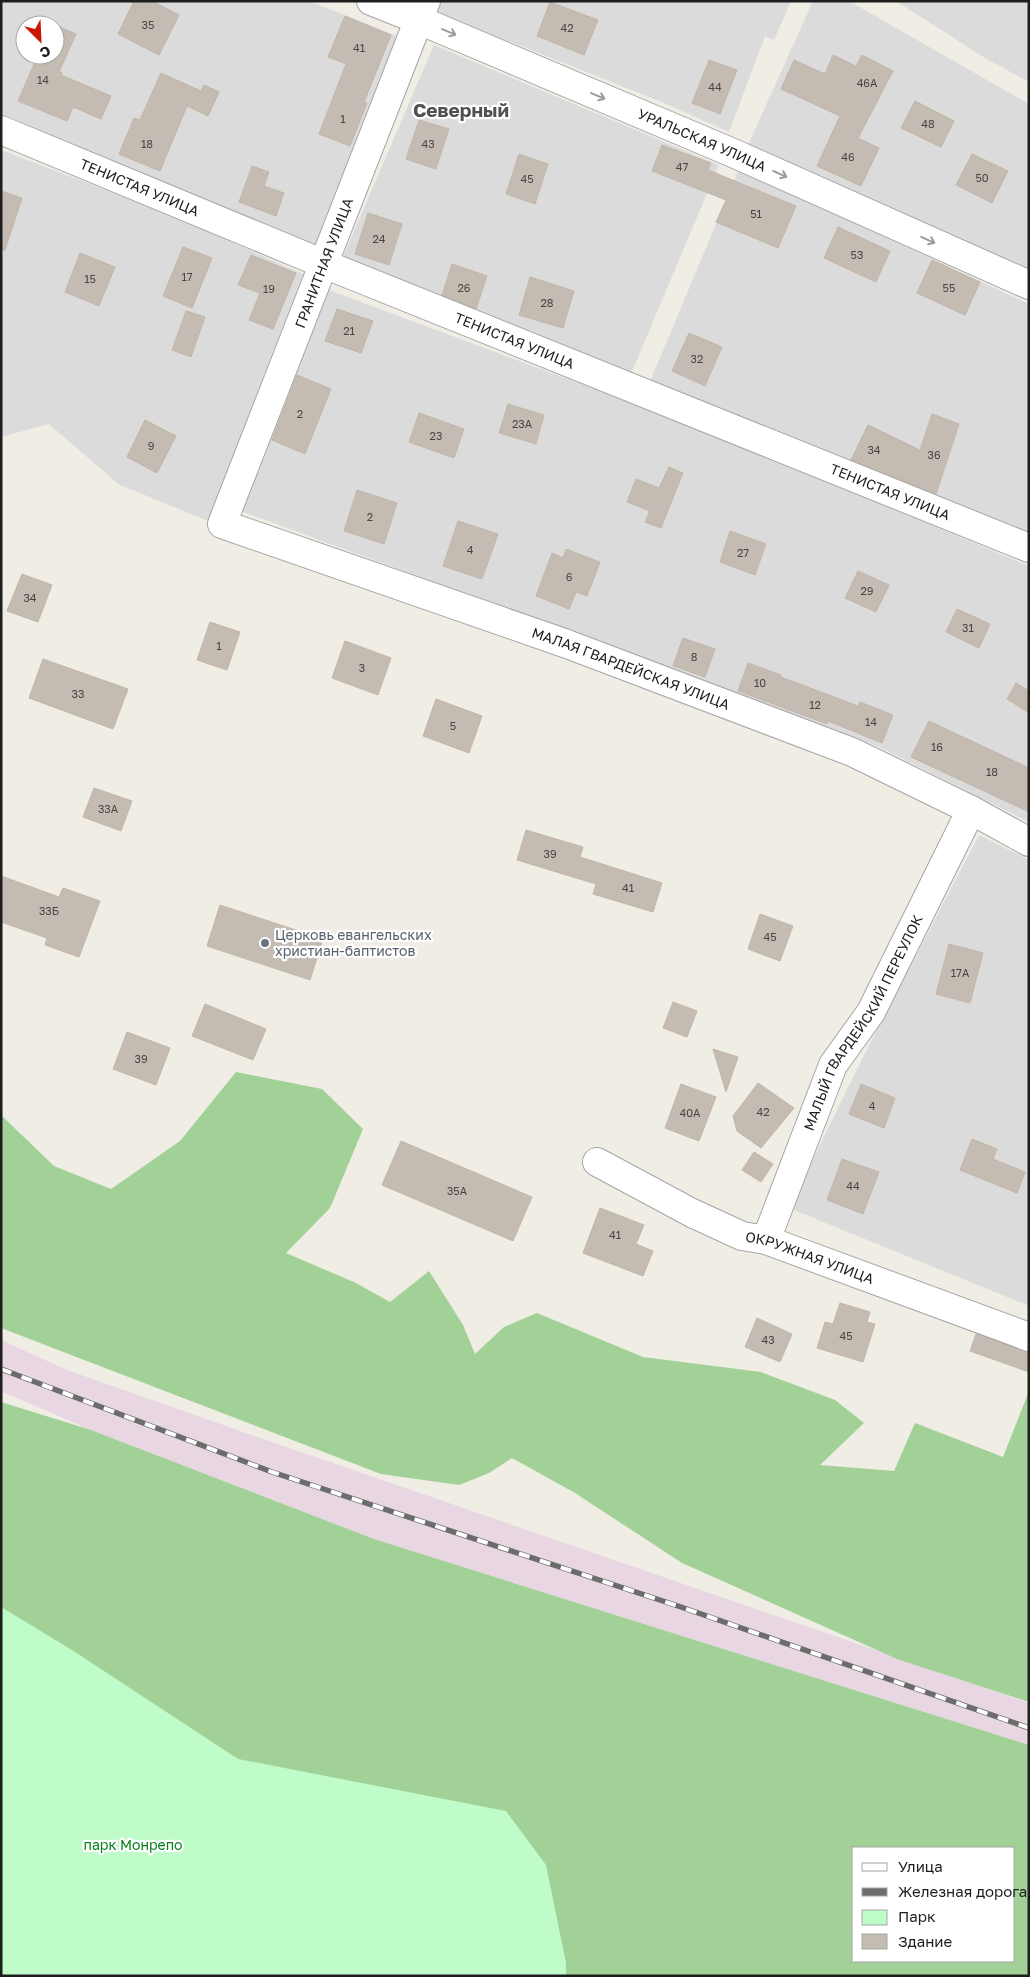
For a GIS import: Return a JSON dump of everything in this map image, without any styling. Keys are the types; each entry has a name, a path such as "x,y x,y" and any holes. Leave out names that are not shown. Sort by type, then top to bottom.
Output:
{"street":[{"name":"УРАЛЬСКАЯ УЛИЦА","path":"371,1 423,11 733,153 1029,285"},
{"name":"ГРАНИТНАЯ УЛИЦА","path":"222,524 423,11"},
{"name":"ТЕНИСТАЯ УЛИЦА","path":"1,130 324,264 1029,548"},
{"name":"МАЛАЯ ГВАРДЕЙСКАЯ УЛИЦА","path":"222,524 567,644 844,748 971,810 1029,842"},
{"name":"МАЛЫЙ ГВАРДЕЙСКИЙ ПЕРЕУЛОК","path":"766,1240 833,1064 871,1012 971,810"},
{"name":"ОКРУЖНАЯ УЛИЦА","path":"597,1162 692,1213 742,1236 766,1240 1029,1337"}],"shaded area":[{"path":"1,1 309,1 402,38 317,251 1,113"},
{"path":"437,1 791,1 774,40 765,36 729,132 664,103 433,11"},
{"path":"813,1 849,1 1029,104 1029,278 744,154"},
{"path":"896,1 1029,1 1029,82 985,58"},
{"path":"434,45 719,165 631,374 340,264"},
{"path":"1,150 171,215 303,274 208,521 118,484 49,424 1,437"},
{"path":"739,169 1029,304 1029,539 649,384"},
{"path":"326,289 700,428 1029,566 1029,822 877,746 241,511"},
{"path":"979,835 1029,860 1029,1306 789,1208 863,1057"},
{"path":"1,1340 67,1370 1029,1703 1029,1745 374,1539 91,1430 1,1391"}],"green space":[{"path":"236,1072 322,1089 363,1129 330,1208 286,1253 356,1283 390,1302 429,1271 463,1325 475,1354 504,1327 537,1313 643,1357 761,1372 835,1400 864,1423 820,1465 894,1471 915,1423 1003,1457 1029,1391 1029,1702 897,1659 682,1563 575,1493 512,1458 489,1473 459,1485 381,1474 1,1328 1,1115 54,1166 111,1189 180,1141"},
{"path":"1,1402 91,1430 374,1539 1029,1745 1029,1976 1,1976"},
{"name":"парк Монрепо","path":"1,1607 72,1650 238,1759 506,1811 546,1865 566,1963 566,1976 1,1976"}],"building":[{"path":"134,1 152,1 179,15 159,55 118,34"},
{"path":"550,2 598,20 584,55 537,36"},
{"path":"345,16 391,35 364,102 367,103 350,146 319,134 346,64 328,57"},
{"path":"65,29 76,34 65,59"},
{"path":"833,55 856,66 862,55 893,71 858,138 879,148 861,186 817,166 840,116 781,89 794,60 825,74"},
{"path":"709,60 737,70 720,114 692,103"},
{"path":"34,65 62,65 59,72 62,72 61,75 111,96 101,119 73,107 67,121 18,101"},
{"path":"161,73 201,91 204,85 219,92 208,116 187,106 160,171 119,154 134,118 140,120"},
{"path":"915,101 954,121 941,147 901,128"},
{"path":"419,120 449,129 436,169 406,159"},
{"path":"662,145 711,163 708,170 796,206 778,248 716,222 726,200 652,171"},
{"path":"519,154 548,164 535,204 506,194"},
{"path":"972,154 1008,171 992,203 956,185"},
{"path":"252,166 269,172 264,186 284,193 276,216 239,202"},
{"path":"1,191 22,198 5,250 1,250"},
{"path":"368,213 402,224 389,265 355,254"},
{"path":"838,227 890,251 876,282 824,258"},
{"path":"183,247 212,258 192,308 163,296"},
{"path":"80,253 115,267 99,306 65,292"},
{"path":"251,255 296,273 273,329 249,320 260,293 238,285"},
{"path":"932,260 980,282 965,315 917,293"},
{"path":"452,264 487,276 476,309 442,295"},
{"path":"530,277 574,291 563,328 519,315"},
{"path":"337,309 373,321 361,353 325,341"},
{"path":"186,311 205,317 191,357 172,350"},
{"path":"689,333 722,347 705,386 672,371"},
{"path":"297,375 331,389 305,454 272,440"},
{"path":"508,404 544,415 536,444 499,433"},
{"path":"419,413 464,429 454,458 409,442"},
{"path":"932,414 959,424 936,494 851,460 868,425 920,450"},
{"path":"145,420 176,436 157,473 127,457"},
{"path":"669,467 683,473 661,528 645,522 650,511 627,502 636,479 659,488"},
{"path":"357,490 397,503 384,544 344,531"},
{"path":"458,521 498,534 482,579 443,566"},
{"path":"730,531 766,544 755,575 720,562"},
{"path":"566,549 600,562 587,596 576,592 569,609 536,596 552,553 563,558"},
{"path":"858,571 889,585 876,612 845,598"},
{"path":"22,574 52,585 38,622 7,611"},
{"path":"957,609 990,624 979,648 946,632"},
{"path":"210,622 240,632 227,670 197,660"},
{"path":"683,638 715,649 705,677 673,666"},
{"path":"345,641 391,658 378,695 332,678"},
{"path":"43,659 128,689 113,729 29,698"},
{"path":"748,663 858,706 860,702 893,715 882,743 828,721 827,724 738,691"},
{"path":"1016,683 1029,691 1029,713 1007,699"},
{"path":"436,699 482,716 469,753 423,736"},
{"path":"929,721 1029,768 1029,812 911,757"},
{"path":"94,788 132,801 121,831 83,817"},
{"path":"526,830 583,847 580,857 662,883 653,912 593,894 596,884 517,860"},
{"path":"1,876 59,897 63,888 100,901 79,957 45,945 47,938 1,922"},
{"name":"Церковь евангельских христиан-баптистов","path":"220,905 323,939 310,980 207,946"},
{"path":"760,914 793,926 780,961 748,949"},
{"path":"949,944 983,953 970,1003 936,994"},
{"path":"673,1002 697,1011 687,1037 663,1028"},
{"path":"205,1004 266,1029 253,1060 192,1036"},
{"path":"127,1032 170,1048 156,1085 113,1069"},
{"path":"713,1049 738,1057 726,1092"},
{"path":"758,1083 794,1108 761,1148 737,1131 733,1116"},
{"path":"681,1084 716,1097 699,1141 665,1128"},
{"path":"861,1084 895,1098 884,1128 849,1114"},
{"path":"972,1139 997,1149 993,1159 1025,1172 1017,1193 960,1170"},
{"path":"401,1141 532,1197 513,1241 382,1185"},
{"path":"754,1152 773,1164 761,1182 742,1170"},
{"path":"842,1159 879,1172 863,1214 827,1200"},
{"path":"600,1208 644,1225 636,1244 653,1251 643,1276 583,1253"},
{"path":"840,1303 870,1312 867,1322 875,1324 863,1362 817,1348 825,1322 833,1324"},
{"path":"757,1318 792,1334 780,1362 745,1347"},
{"path":"976,1334 1029,1352 1029,1372 970,1351"}],"railway":[{"path":"1,1369 272,1472 681,1607 1029,1728"}],"place":[{"name":"Церковь евангельских христиан-баптистов","path":"265,943"}],"district":[{"name":"Северный","path":"461,110"}]}
